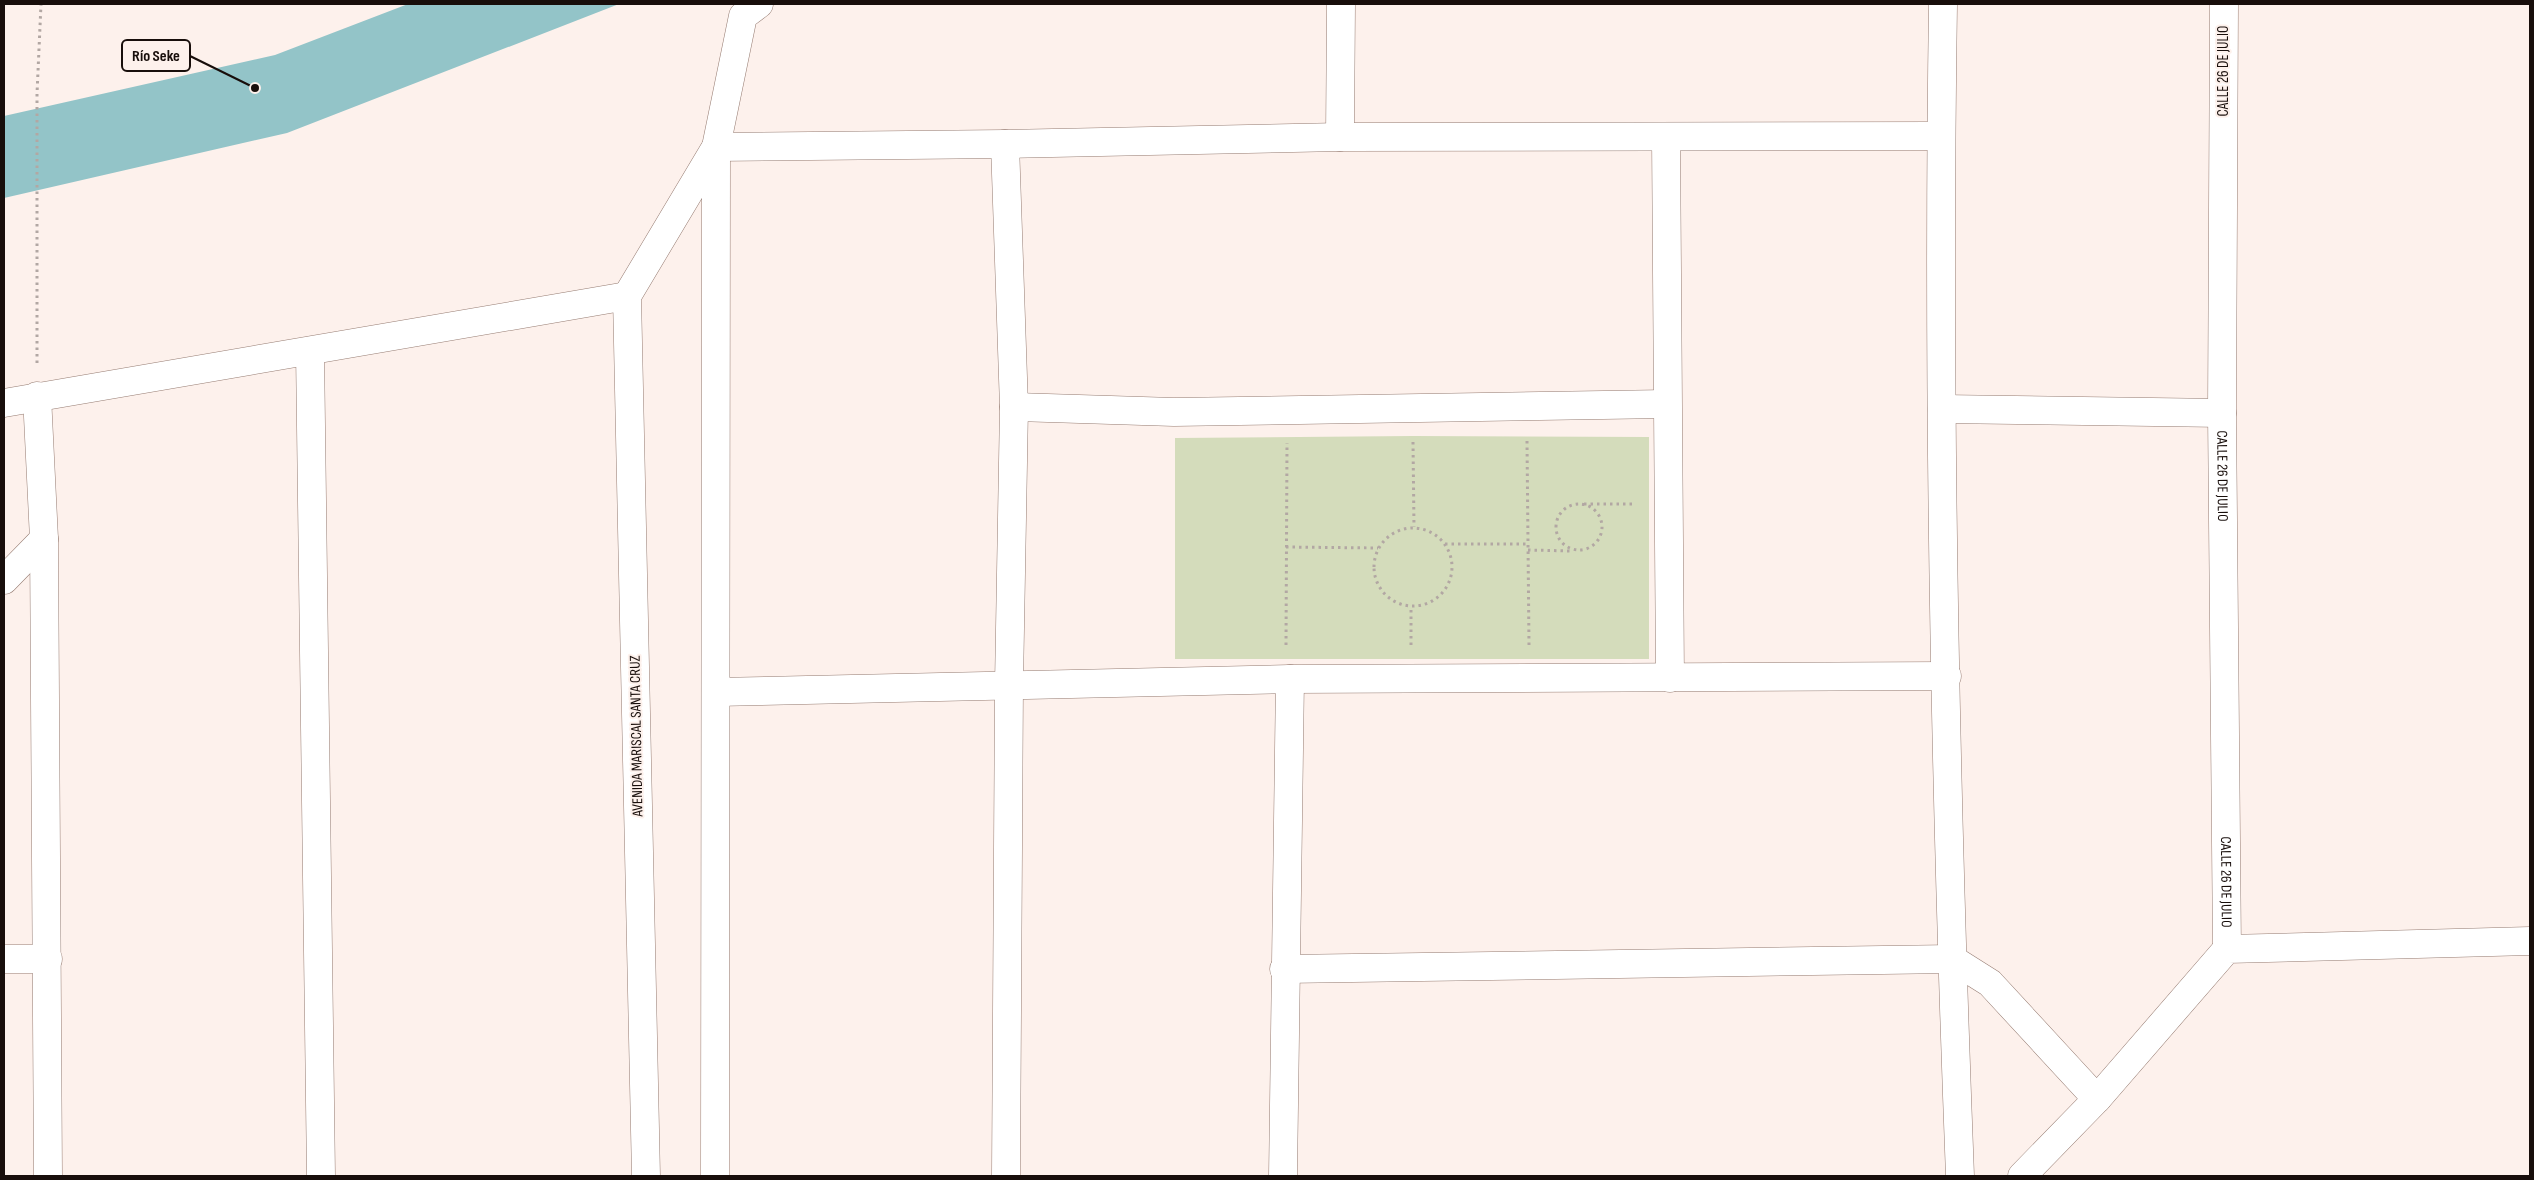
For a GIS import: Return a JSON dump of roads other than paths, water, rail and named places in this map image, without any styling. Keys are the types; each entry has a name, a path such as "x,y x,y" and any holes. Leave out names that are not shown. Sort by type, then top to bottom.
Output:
{"street":[{"path":"714,1176 716,147 743,16 760,4"},
{"path":"1340,137 1341,4"},
{"path":"1943,4 1941,136 1942,409 1952,959 1960,1176"},
{"name":"CALLE 26 DE JULIO","path":"2224,4 2222,413 2227,949"},
{"path":"716,147 1006,144 1340,137 1941,136"},
{"path":"1666,137 1666,404 1670,678"},
{"path":"1006,144 1014,407 1008,684 1006,1176"},
{"path":"4,403 627,296 716,147"},
{"name":"AVENIDA MARISCAL SANTA CRUZ","path":"627,296 646,1176"},
{"path":"310,351 321,1176"},
{"path":"37,396 44,539 48,1176"},
{"path":"1014,407 1174,412 1666,404"},
{"path":"1942,409 2222,413"},
{"path":"4,580 44,539"},
{"path":"716,692 1290,679 1947,676"},
{"path":"1283,1176 1284,969 1290,679"},
{"path":"2022,1176 2097,1099 2227,949 2530,941"},
{"path":"4,959 48,959"},
{"path":"1284,969 1952,959 1990,982 2097,1099"}],"water":[{"path":"408,4 619,4 287,133 4,198 4,116 275,55"}],"place":[{"name":"Río Seke","path":"255,88"}]}
